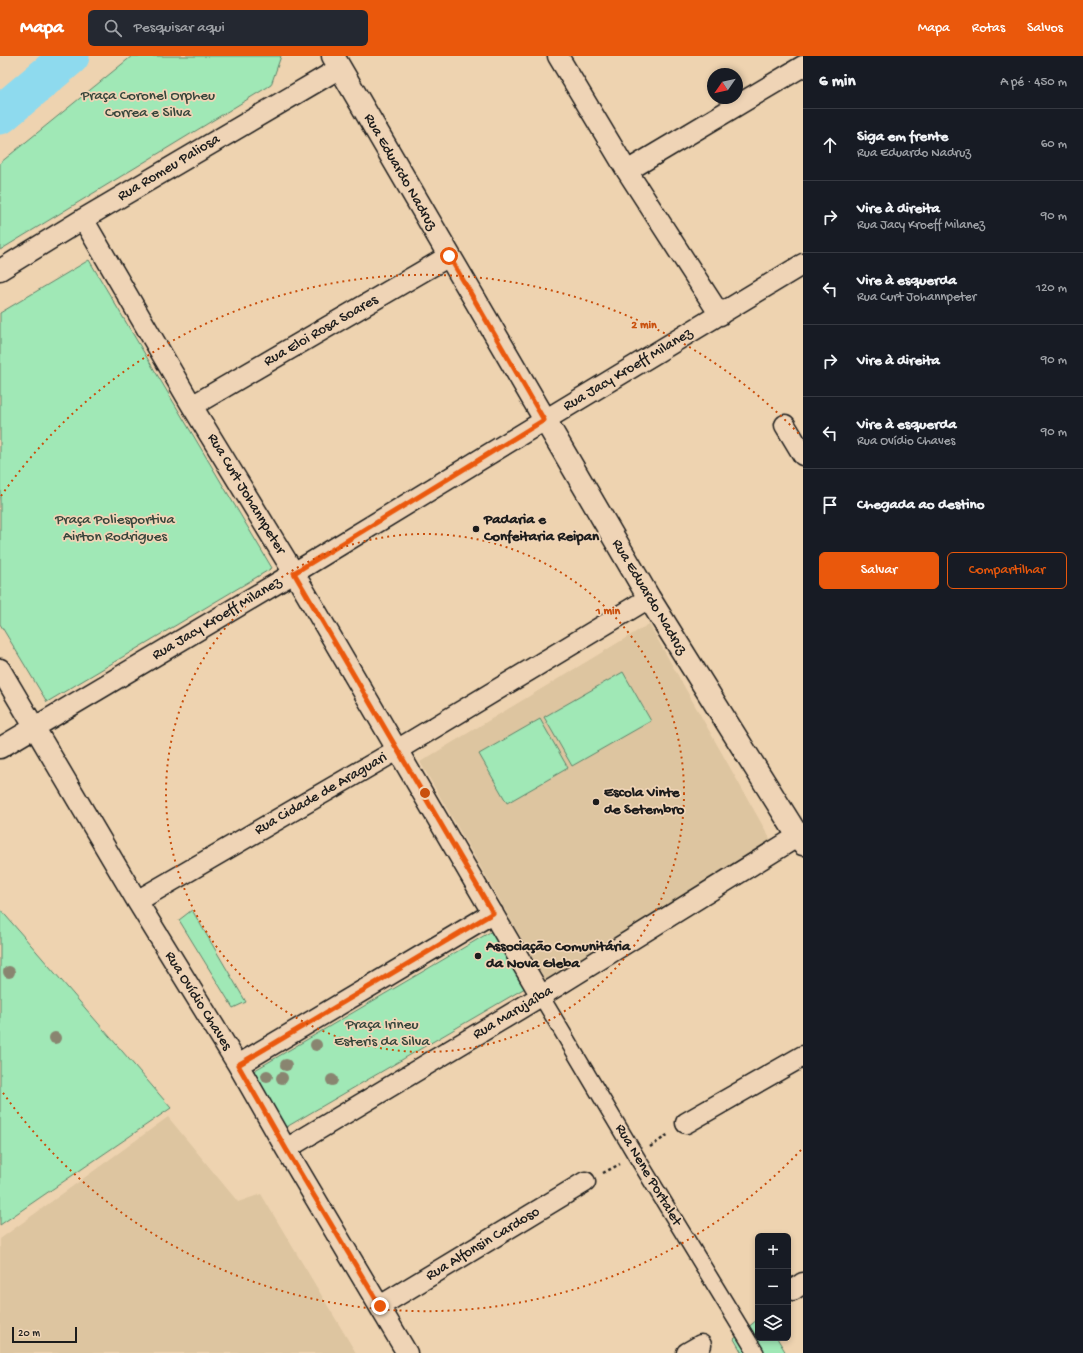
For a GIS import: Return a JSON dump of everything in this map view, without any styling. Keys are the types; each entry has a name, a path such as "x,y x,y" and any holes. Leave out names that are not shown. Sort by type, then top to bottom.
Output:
{"street":[{"path":"558,56 627,172 720,315"},
{"name":"Rua Romeu Paliosa","path":"0,270 336,62"},
{"name":"Rua Eduardo Nadruz","path":"336,62 649,598 801,838"},
{"path":"627,172 803,66"},
{"name":"Rua Curt Johannpeter","path":"83,219 192,406 294,573 542,996"},
{"name":"Rua Eloi Rosa Soares","path":"192,406 449,256"},
{"name":"Rua Jacy Kroeff Milanez","path":"0,748 294,573 803,264"},
{"path":"785,425 803,455"},
{"name":"Rua Cidade de Araguari","path":"137,901 397,750 649,598"},
{"name":"Rua Ovídio Chaves","path":"0,669 137,901 238,1065 286,1149 408,1353"},
{"name":"Rua Marujaíba","path":"286,1149 542,996 801,838"},
{"path":"238,1065 493,913"},
{"name":"Rua Nene Portalet","path":"542,996 636,1156 756,1353"},
{"path":"686,1123 803,1056"},
{"name":"Rua Alfonsin Cardoso","path":"380,1306 585,1182"}],"shaded area":[{"name":"Escola Vinte de Setembro","path":"649,624 772,842 546,981 420,762"},
{"path":"168,1117 238,1202 261,1194 356,1353 0,1353 0,1239"}],"green space":[{"name":"Praça Coronel Orpheu Correa e Silva","path":"132,56 281,56 271,85 0,250 0,163"},
{"name":"Praça Poliesportiva Airton Rodrigues","path":"89,260 272,568 47,702 0,624 0,313"},
{"path":"623,672 651,721 572,766 544,717"},
{"path":"540,719 568,768 507,803 479,754"},
{"path":"0,909 171,1108 0,1225"},
{"path":"192,910 246,1002 233,1008 179,920"},
{"name":"Praça Irineu Esteris da Silva","path":"492,931 525,988 283,1129 250,1073"},
{"path":"755,1322 755,1341 779,1341 786,1353 742,1353 734,1339"}],"waterway":[{"path":"0,115 70,56"}],"place":[{"name":"Padaria e Confeitaria Reipan","path":"476,529"},
{"name":"Escola Vinte de Setembro","path":"596,802"},
{"name":"Associação Comunitária da Nova Gleba","path":"478,956"}],"route":[{"path":"380,1306 286,1149 238,1065 493,913 294,573 544,420 449,256"}]}
